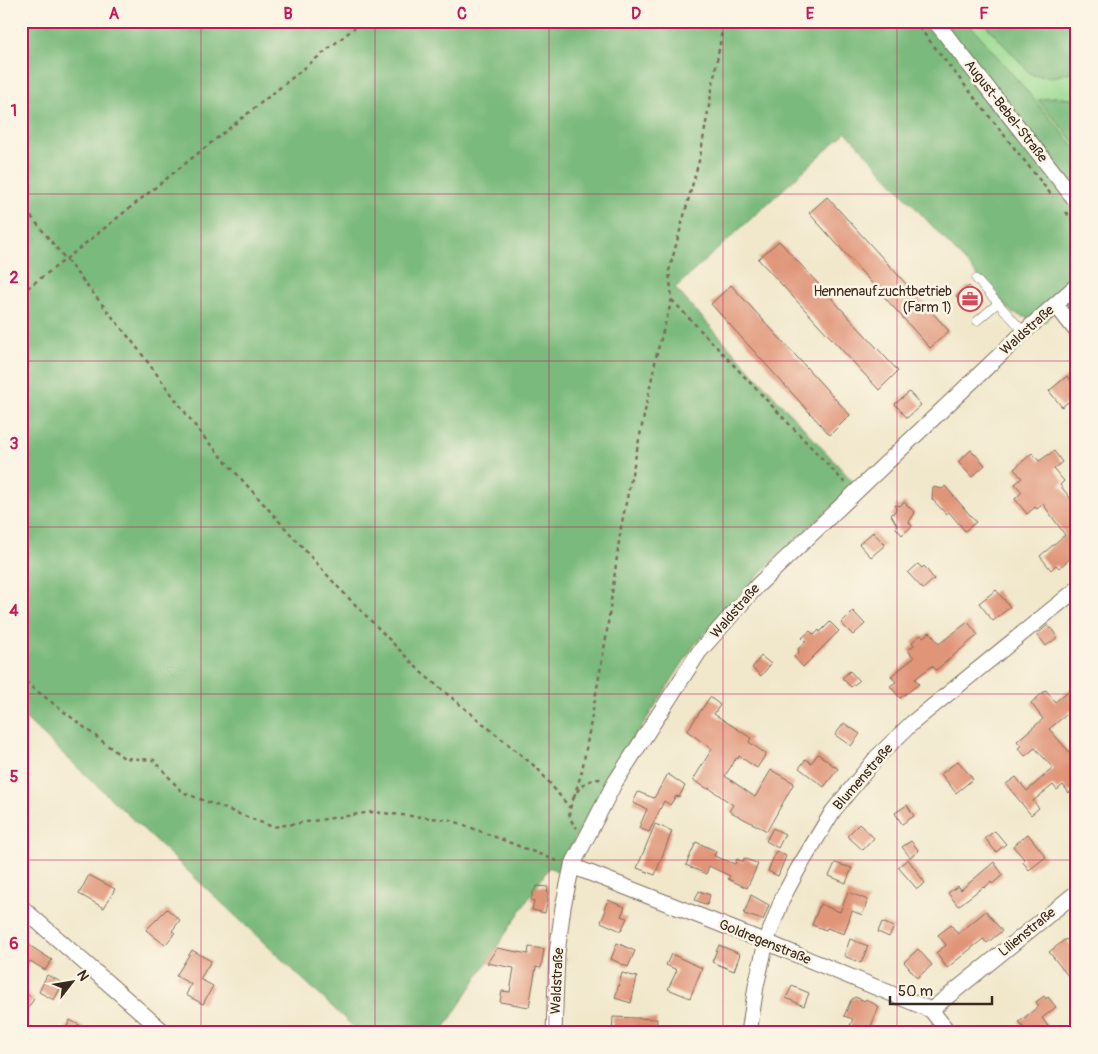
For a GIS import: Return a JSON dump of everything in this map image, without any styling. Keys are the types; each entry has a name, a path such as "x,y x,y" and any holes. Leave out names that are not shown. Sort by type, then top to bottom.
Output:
{"street":[{"name":"August-Bebel-Straße","path":"935,21 1071,207"},
{"name":"Waldstraße","path":"554,1033 557,953 563,907 572,866 614,784 699,652 758,585 1024,332 1077,285"},
{"path":"1056,305 1077,332"},
{"name":"Blumenstraße","path":"749,1033 754,994 766,942 783,897 833,811 877,757 912,724 1077,589"},
{"name":"Goldregenstraße","path":"572,866 766,942 931,1010"},
{"name":"Lilienstraße","path":"931,1010 1077,892"},
{"path":"21,907 165,1033"},
{"path":"931,1010 948,1033"}],"lane":[{"path":"976,279 1024,332"},
{"path":"977,322 998,303"}],"path":[{"path":"21,29 28,21"},
{"path":"21,293 363,21"},
{"path":"589,831 578,828 571,822 570,808 582,771 606,638 621,527 657,353 672,299 669,271 700,157 721,38 722,21"},
{"path":"914,21 1053,197"},
{"path":"21,204 135,345 202,435 337,586 423,674 538,769 570,808"},
{"path":"1071,207 1077,226"},
{"path":"672,299 855,493"},
{"path":"21,675 28,684 124,758 154,760 182,792 273,827 372,812 451,820 572,866"},
{"path":"574,797 580,786 598,778 608,779 614,784"}],"green space":[{"path":"21,21 967,21 1077,150 1077,326 1061,306 1044,323 1012,313 846,132 675,288 856,485 770,563 693,647 608,779 557,871 549,867 441,1033 360,1033 21,714"},
{"path":"967,21 982,21 1032,75 1053,77 1077,70 1077,100 1054,97 1038,100 1077,145 1077,150"},
{"path":"982,21 1077,21 1077,70 1053,77 1032,75"},
{"path":"1054,97 1077,100 1077,145 1038,100"}],"building":[{"path":"827,197 949,331 930,348 809,213"},
{"path":"779,241 898,371 879,390 758,259"},
{"path":"731,285 850,415 830,435 711,304"},
{"name":"Hennenaufzuchtbetrieb (Farm 1)","path":"969,286 983,301 970,312 956,297"},
{"path":"1067,376 1077,388 1077,395 1062,407 1049,391"},
{"path":"909,392 921,405 907,418 895,404"},
{"path":"971,450 985,465 972,477 958,462"},
{"path":"1054,451 1062,462 1054,469 1064,481 1060,485 1077,507 1077,553 1059,568 1056,565 1051,570 1040,556 1065,535 1043,504 1037,509 1035,507 1027,514 1015,499 1022,492 1015,484 1022,478 1014,469 1032,453 1039,461"},
{"path":"945,486 976,522 965,531 949,512 946,514 932,499 933,487 943,489"},
{"path":"904,502 915,513 909,522 912,526 902,535 896,528 897,525 891,515 896,510 895,505 900,506"},
{"path":"873,532 885,545 871,557 859,544"},
{"path":"918,564 922,568 924,566 934,579 923,589 908,573"},
{"path":"996,590 1010,607 993,621 979,603"},
{"path":"853,611 865,624 853,635 841,623"},
{"path":"830,622 839,631 803,667 794,657 799,652 798,649 806,642 802,638 810,631 814,635 819,630 820,632"},
{"path":"968,622 978,635 936,670 932,666 915,679 919,684 900,698 890,686 896,682 891,676 914,658 908,650 914,645 912,642 921,635 923,637 930,632 939,644"},
{"path":"1048,625 1058,637 1046,646 1037,634"},
{"path":"761,656 771,664 761,676 752,668"},
{"path":"850,671 859,681 851,687 842,678"},
{"path":"1077,684 1077,706 1049,729 1072,755 1077,752 1077,786 1069,793 1063,785 1057,790 1053,785 1033,801 1039,808 1031,815 1006,784 1016,777 1027,791 1053,768 1035,748 1025,756 1018,748 1021,746 1017,741 1043,719 1031,703 1046,690 1055,702"},
{"path":"710,697 720,705 714,714 751,738 749,742 766,754 757,768 739,756 725,776 755,797 771,770 794,783 767,831 729,811 733,805 709,788 693,780 712,749 687,731"},
{"path":"844,723 860,734 851,746 835,735"},
{"path":"818,754 838,769 824,787 799,768 806,759 811,763"},
{"path":"958,761 973,779 956,793 941,774"},
{"path":"668,774 685,786 679,797 676,796 670,805 664,801 649,832 639,828 647,809 633,803 638,792 654,798"},
{"path":"907,805 914,816 902,824 895,813"},
{"path":"655,824 672,831 655,875 637,868"},
{"path":"859,824 874,838 863,850 847,836"},
{"path":"773,828 785,834 778,848 766,841"},
{"path":"995,831 1006,844 996,852 985,838"},
{"path":"1028,834 1046,857 1029,870 1022,861 1024,859 1013,846"},
{"path":"911,841 919,851 910,857 902,847"},
{"path":"696,842 716,851 714,856 735,864 737,859 743,862 744,858 758,864 747,888 728,879 730,876 709,866 706,874 686,865"},
{"path":"776,851 786,856 778,876 768,871"},
{"path":"908,859 925,883 917,889 898,867"},
{"path":"994,862 1003,875 958,906 948,893 958,886 961,890"},
{"path":"835,863 852,868 846,883 829,876"},
{"path":"89,875 115,889 104,908 79,894"},
{"path":"537,886 548,887 545,913 532,910 534,901 531,900"},
{"path":"699,891 710,895 707,905 695,900"},
{"path":"848,892 868,900 862,915 852,911 844,934 812,925 820,904 840,912"},
{"path":"751,895 769,905 763,920 744,914"},
{"path":"608,900 625,907 621,916 627,918 621,931 601,922"},
{"path":"167,909 180,920 172,931 175,933 165,945 146,930"},
{"path":"986,911 1002,931 987,943 983,939 947,968 936,953 946,945 938,935 951,925 958,934"},
{"path":"882,922 894,927 889,937 878,932"},
{"path":"850,939 868,946 861,963 844,956"},
{"path":"1066,939 1077,953 1077,969 1068,976 1049,952"},
{"path":"21,940 52,960 45,970 30,961 21,977"},
{"path":"617,943 635,951 628,967 611,959"},
{"path":"719,945 740,954 734,971 712,962"},
{"path":"529,947 544,949 541,968 536,967 529,1007 500,1002 502,991 510,992 514,968 487,963 497,948 528,954"},
{"path":"918,949 932,965 917,978 904,962"},
{"path":"192,950 211,961 200,979 213,986 203,1004 186,995 191,984 176,976"},
{"path":"671,954 702,968 690,998 668,989 677,970 666,965"},
{"path":"622,973 637,977 631,1003 615,998"},
{"path":"47,975 63,983 54,1000 39,992"},
{"path":"792,986 809,993 804,1006 786,998"},
{"path":"21,991 34,999 21,1018"},
{"path":"1044,996 1046,999 1048,997 1056,1007 1042,1018 1053,1033 1028,1033 1019,1022 1039,1006 1036,1002"},
{"path":"855,997 865,1001 866,999 879,1007 868,1033 860,1033 849,1028 853,1019 844,1016 851,1000"},
{"path":"613,1017 657,1019 656,1033 612,1033"},
{"path":"70,1020 94,1033 64,1033"}],"place":[{"name":"Hennenaufzuchtbetrieb (Farm 1)","path":"970,299"}]}
